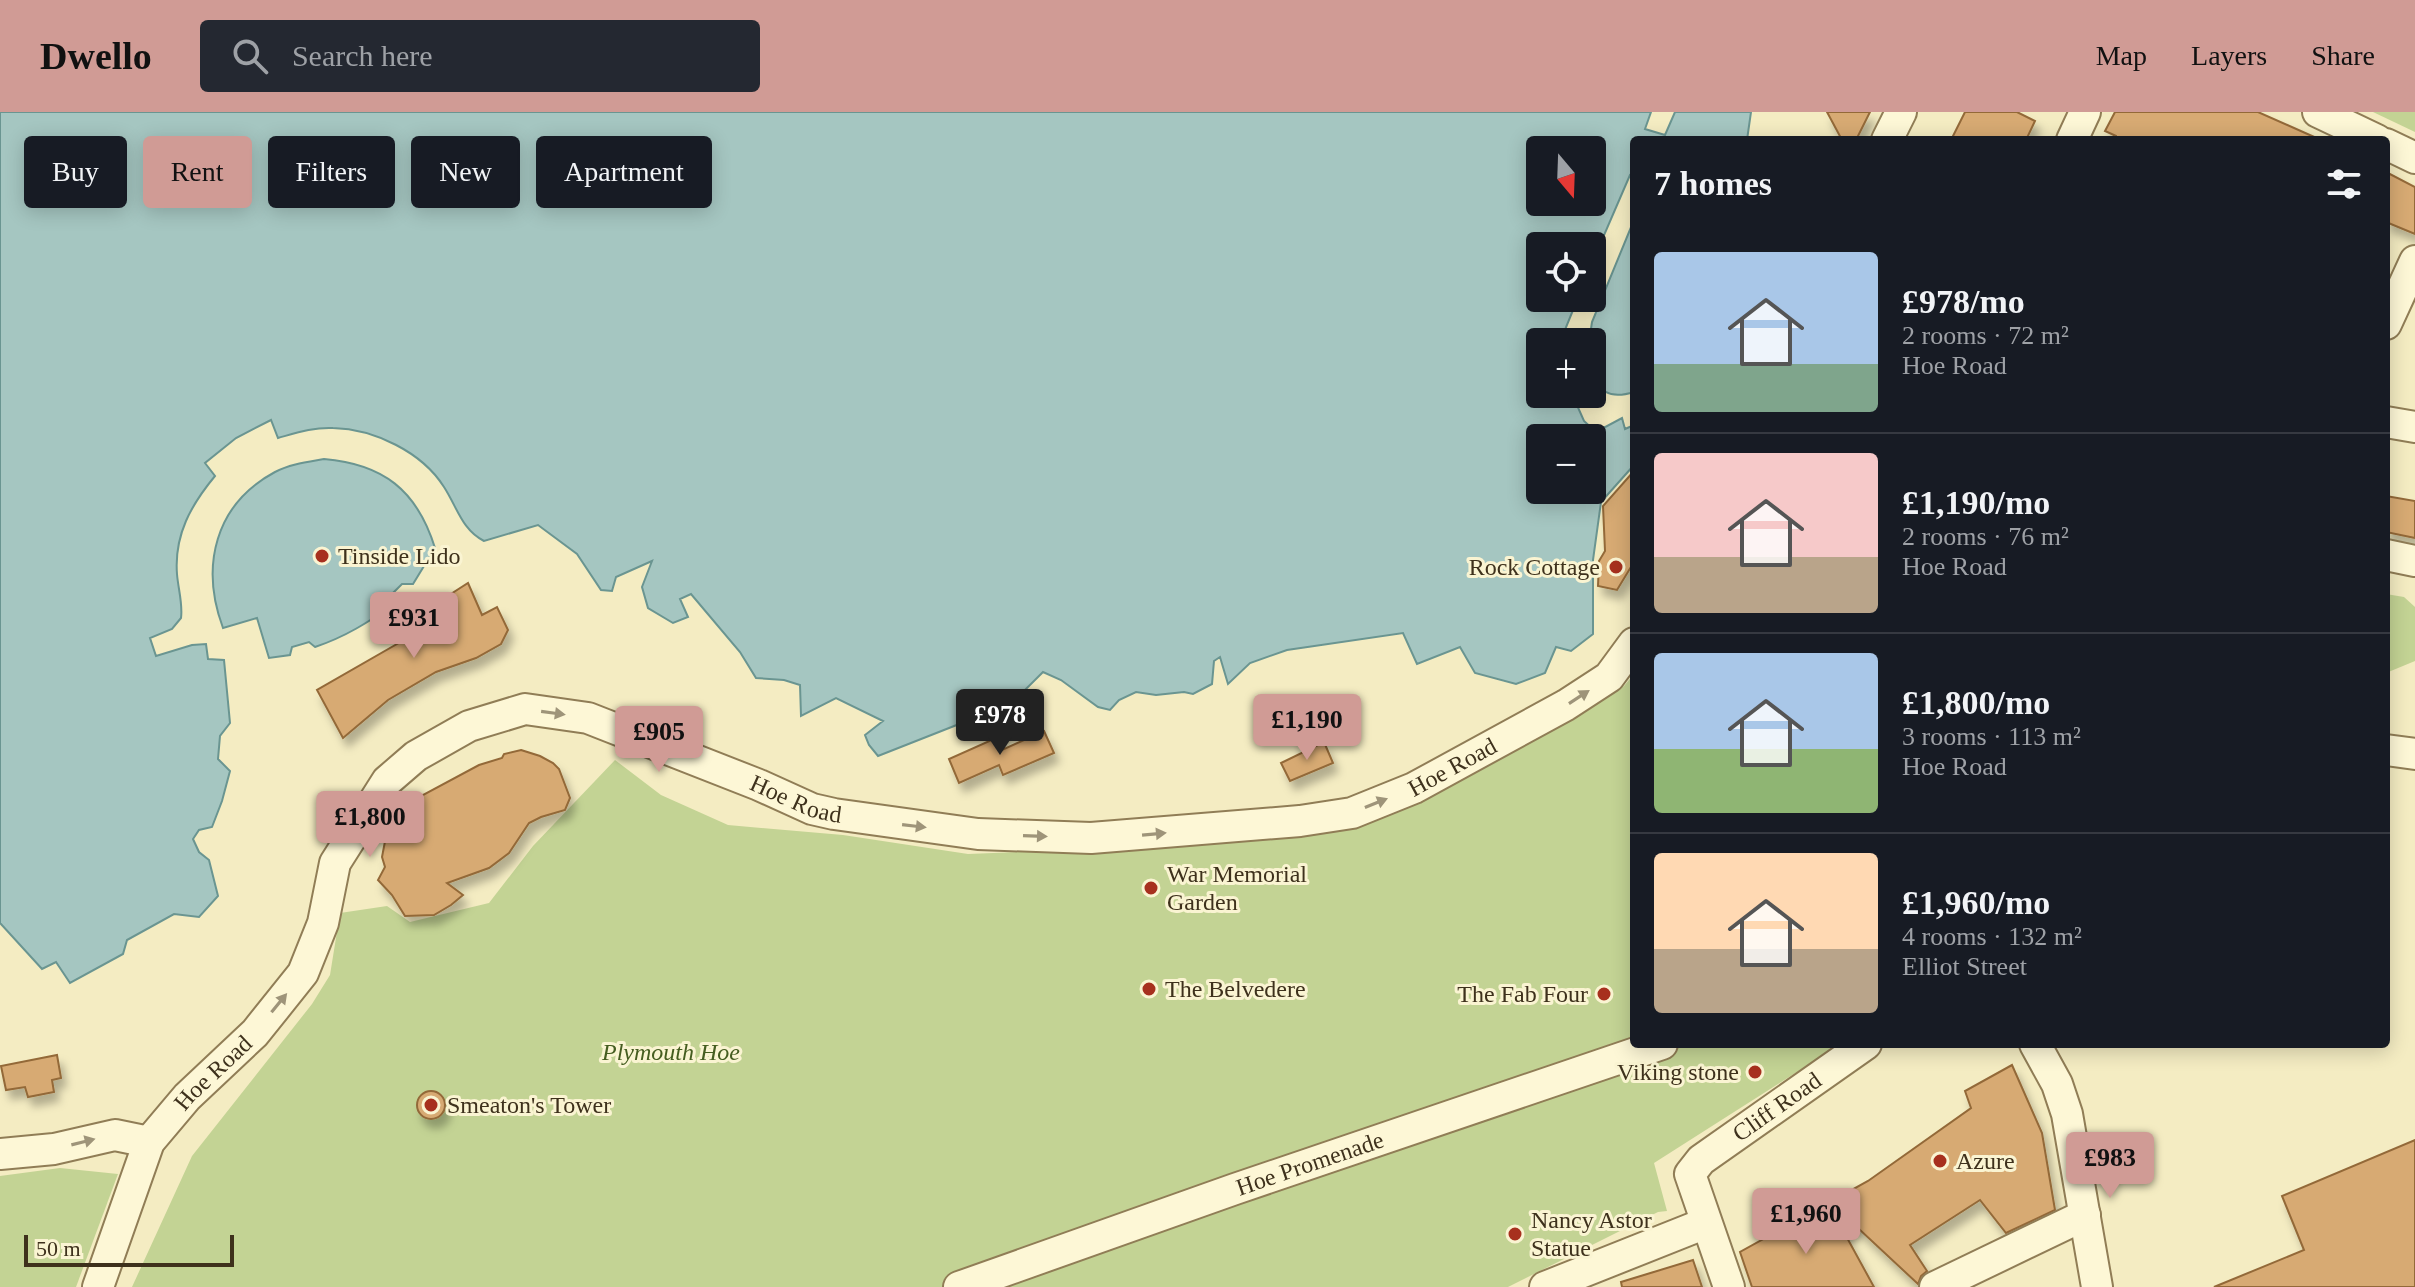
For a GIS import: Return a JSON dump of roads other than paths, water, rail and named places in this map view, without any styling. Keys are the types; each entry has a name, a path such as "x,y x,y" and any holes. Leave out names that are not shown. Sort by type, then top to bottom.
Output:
{"street":[{"path":"1889,136 1901,112"},
{"path":"2074,136 2085,112"},
{"path":"2318,112 2369,136"},
{"path":"2390,146 2415,158"},
{"path":"2390,316 2415,261"},
{"path":"2390,423 2415,427"},
{"path":"2390,556 2415,561"},
{"name":"Hoe Road","path":"98,1287 149,1142 187,1097 255,1033 303,973 323,923 335,863 387,781 416,756 477,723 525,709 588,718 812,809 850,818 978,834 1106,837 1300,821 1352,813 1414,788 1566,705 1609,677 1630,648"},
{"path":"2390,751 2415,754"},
{"name":"Hoe Promenade","path":"959,1287 1235,1189 1650,1048"},
{"name":"Cliff Road","path":"1706,1223 1690,1174 1701,1160 1860,1048"},
{"path":"2037,1048 2057,1084 2067,1114 2097,1287"},
{"path":"0,1154 54,1149 115,1135 149,1142"},
{"path":"1935,1287 2085,1215"},
{"path":"1545,1287 1706,1223 1729,1287"}],"water":[{"path":"0,112 1651,112 1645,129 1665,135 1675,112 1751,112 1748,136 1630,136 1630,175 1605,232 1526,232 1526,312 1572,312 1566,328 1526,328 1526,408 1578,408 1587,424 1526,424 1526,504 1601,504 1593,560 1593,634 1571,651 1556,647 1545,673 1516,684 1475,673 1460,647 1417,664 1403,633 1287,650 1250,663 1228,684 1220,657 1214,661 1212,684 1193,694 1136,692 1119,700 1110,710 1098,707 1061,680 1043,672 1023,692 982,715 878,756 865,735 883,721 836,698 801,716 800,685 784,680 756,678 740,652 691,594 680,599 688,617 673,623 648,608 642,587 652,561 616,577 612,591 601,590 577,554 538,525 484,541 476,536 465,524 435,474 396,445 365,433 333,428 312,429 278,438 271,420 236,438 205,463 215,476 192,509 178,546 181,618 172,629 150,638 156,656 206,644 208,659 224,660 230,723 220,736 218,759 230,771 212,827 199,830 193,839 199,852 209,860 218,896 199,917 174,914 127,940 123,954 70,983 56,962 42,969 0,923"},
{"path":"1630,230 1630,393 1620,395 1606,392 1606,328 1591,328 1596,312 1606,312 1606,288"},
{"path":"1622,418 1625,429 1630,427 1630,469 1606,496 1606,427"},
{"name":"Tinside Lido","path":"324,459 364,467 395,484 418,510 435,548 413,584 402,584 393,593 394,604 375,617 326,643 315,647 309,642 292,647 290,655 269,658 257,618 223,628 213,582 218,539 238,501 255,485 287,467"}],"place":[{"name":"Tinside Lido","path":"322,556"},
{"name":"Rock Cottage","path":"1616,567"},
{"name":"War Memorial Garden","path":"1151,888"},
{"name":"The Belvedere","path":"1149,989"},
{"name":"The Fab Four","path":"1604,994"},
{"name":"Viking stone","path":"1755,1072"},
{"name":"Smeaton's Tower","path":"431,1105"},
{"name":"Azure","path":"1940,1161"},
{"name":"Nancy Astor Statue","path":"1515,1234"}],"park label":[{"name":"Plymouth Hoe","path":"671,1052"}]}
